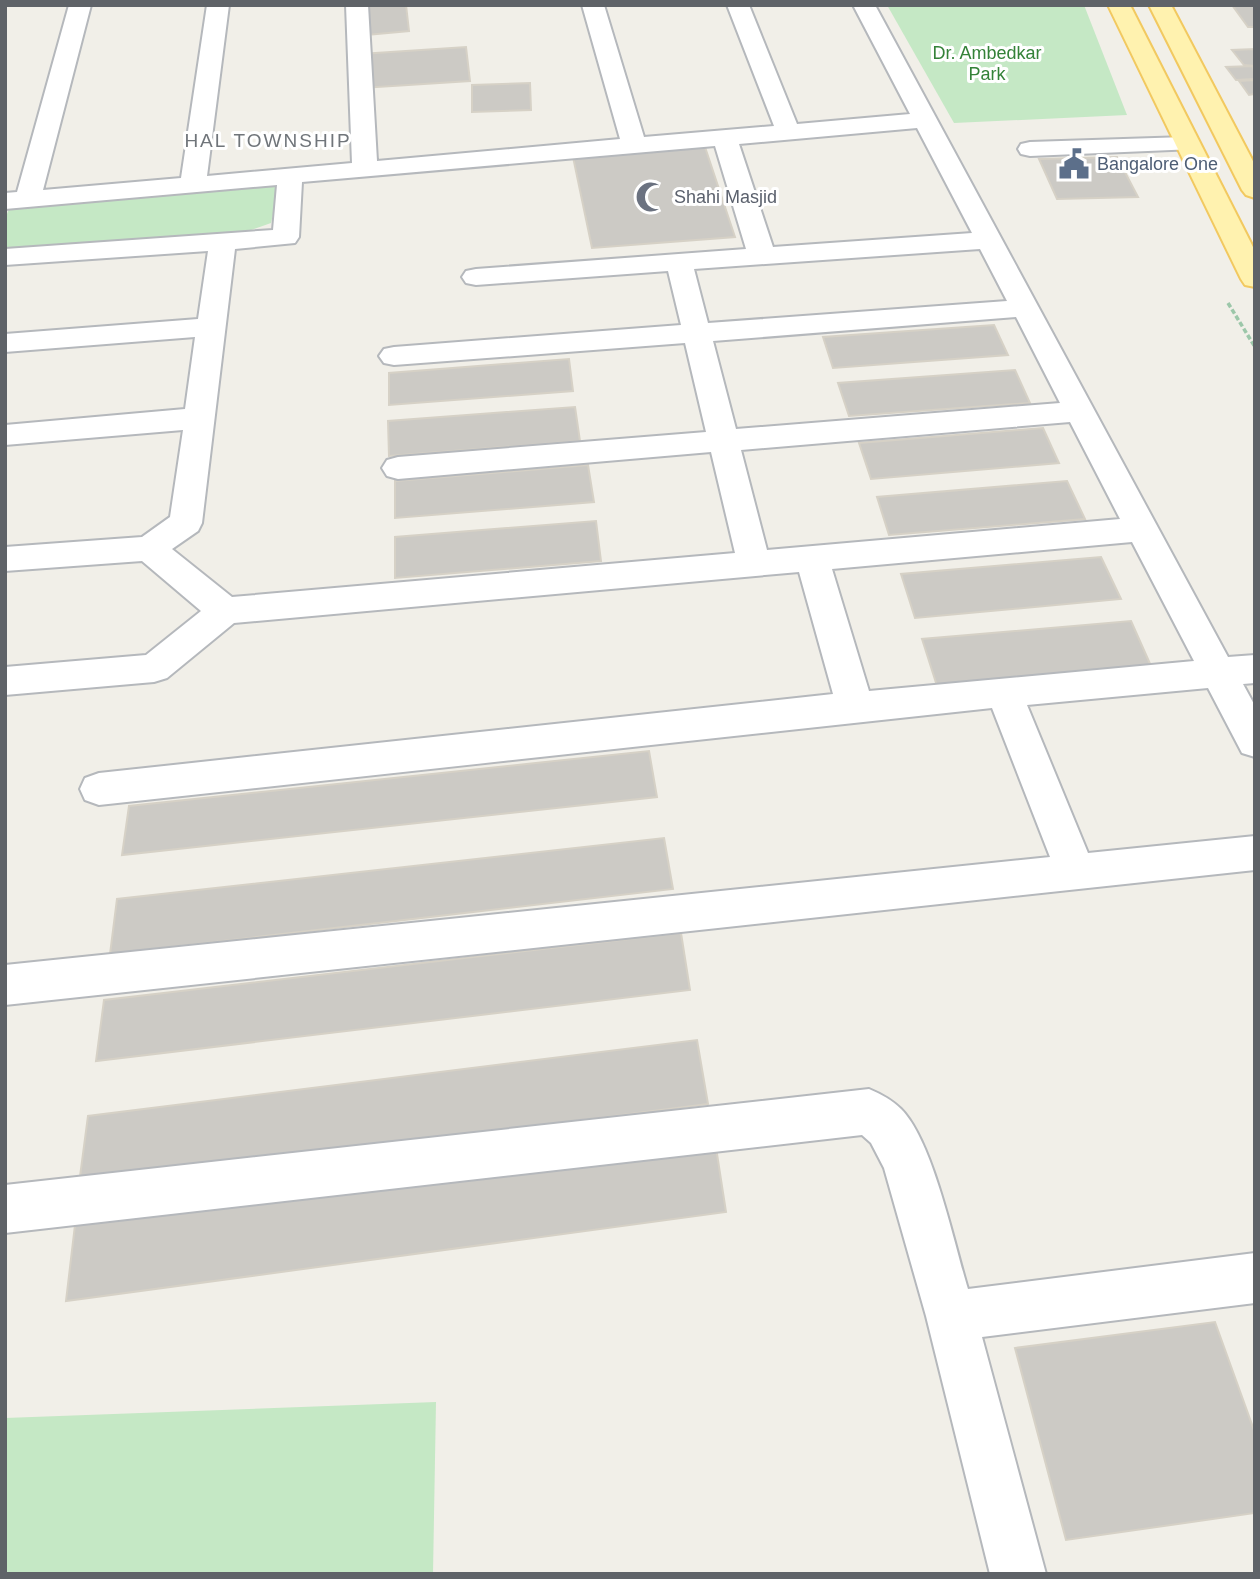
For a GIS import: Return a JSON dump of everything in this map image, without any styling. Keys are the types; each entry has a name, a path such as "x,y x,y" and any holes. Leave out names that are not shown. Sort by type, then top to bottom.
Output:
{"main road":[{"path":"1119,5 1255,279"},
{"path":"1160,5 1255,190"}],"street":[{"path":"80,5 17,200 925,120"},
{"path":"193,185 218,5"},
{"path":"357,5 365,170"},
{"path":"593,5 634,146"},
{"path":"738,5 788,132"},
{"path":"864,5 1255,742"},
{"path":"725,139 762,256"},
{"path":"1030,149 1186,144"},
{"path":"5,257 286,237 290,177"},
{"path":"476,277 989,240"},
{"path":"5,559 149,548 186,523 222,242"},
{"path":"679,262 754,564"},
{"path":"394,356 1025,308"},
{"path":"5,344 211,327"},
{"path":"398,468 1080,411"},
{"path":"5,435 199,418"},
{"path":"5,681 154,668 225,611 1142,529"},
{"path":"149,548 225,611"},
{"path":"812,559 855,706"},
{"path":"99,789 855,706 1255,669"},
{"path":"1004,692 1076,872"},
{"path":"5,985 1255,853"},
{"path":"5,1209 869,1112 887,1127 905,1160 951,1315 1018,1574"},
{"path":"951,1315 1255,1278"}],"green space":[{"name":"Dr. Ambedkar Park","path":"887,5 1084,5 1127,115 954,123"},
{"path":"280,184 271,223 226,239 5,252 5,219 9,209"},
{"path":"436,1402 433,1574 5,1574 5,1418"}],"building":[{"path":"364,5 406,5 409,31 367,35"},
{"path":"1232,5 1255,5 1255,27 1248,27"},
{"path":"466,47 470,81 362,88 361,54"},
{"path":"1255,49 1255,66 1244,65 1232,50"},
{"path":"1253,66 1255,79 1236,80 1226,67"},
{"path":"1255,80 1255,94 1249,95 1239,81"},
{"path":"530,83 531,110 472,112 472,85"},
{"name":"Shahi Masjid","path":"705,147 735,237 592,248 573,157"},
{"path":"1117,157 1138,197 1057,199 1039,159"},
{"path":"994,325 1008,355 833,368 823,337"},
{"path":"569,359 573,391 389,405 389,373"},
{"path":"1015,370 1030,403 849,416 838,383"},
{"path":"575,407 580,441 389,456 388,421"},
{"path":"1043,428 1059,463 871,479 859,443"},
{"path":"588,465 594,502 395,518 395,481"},
{"path":"1067,481 1085,519 889,535 877,497"},
{"path":"596,521 601,561 395,578 395,537"},
{"path":"1101,557 1121,599 915,618 901,574"},
{"path":"1131,621 1151,666 937,686 922,639"},
{"path":"649,751 657,797 122,855 129,806"},
{"path":"664,838 673,889 110,954 117,899"},
{"path":"681,933 690,990 96,1061 104,1000"},
{"path":"697,1040 708,1104 79,1184 88,1116"},
{"path":"715,1141 726,1212 66,1301 75,1225"},
{"path":"1215,1322 1255,1433 1255,1513 1066,1540 1015,1348"}],"place":[{"name":"Bangalore One","path":"1074,164"},
{"name":"Shahi Masjid","path":"651,197"}],"district":[{"name":"HAL TOWNSHIP","path":"268,140"}]}
